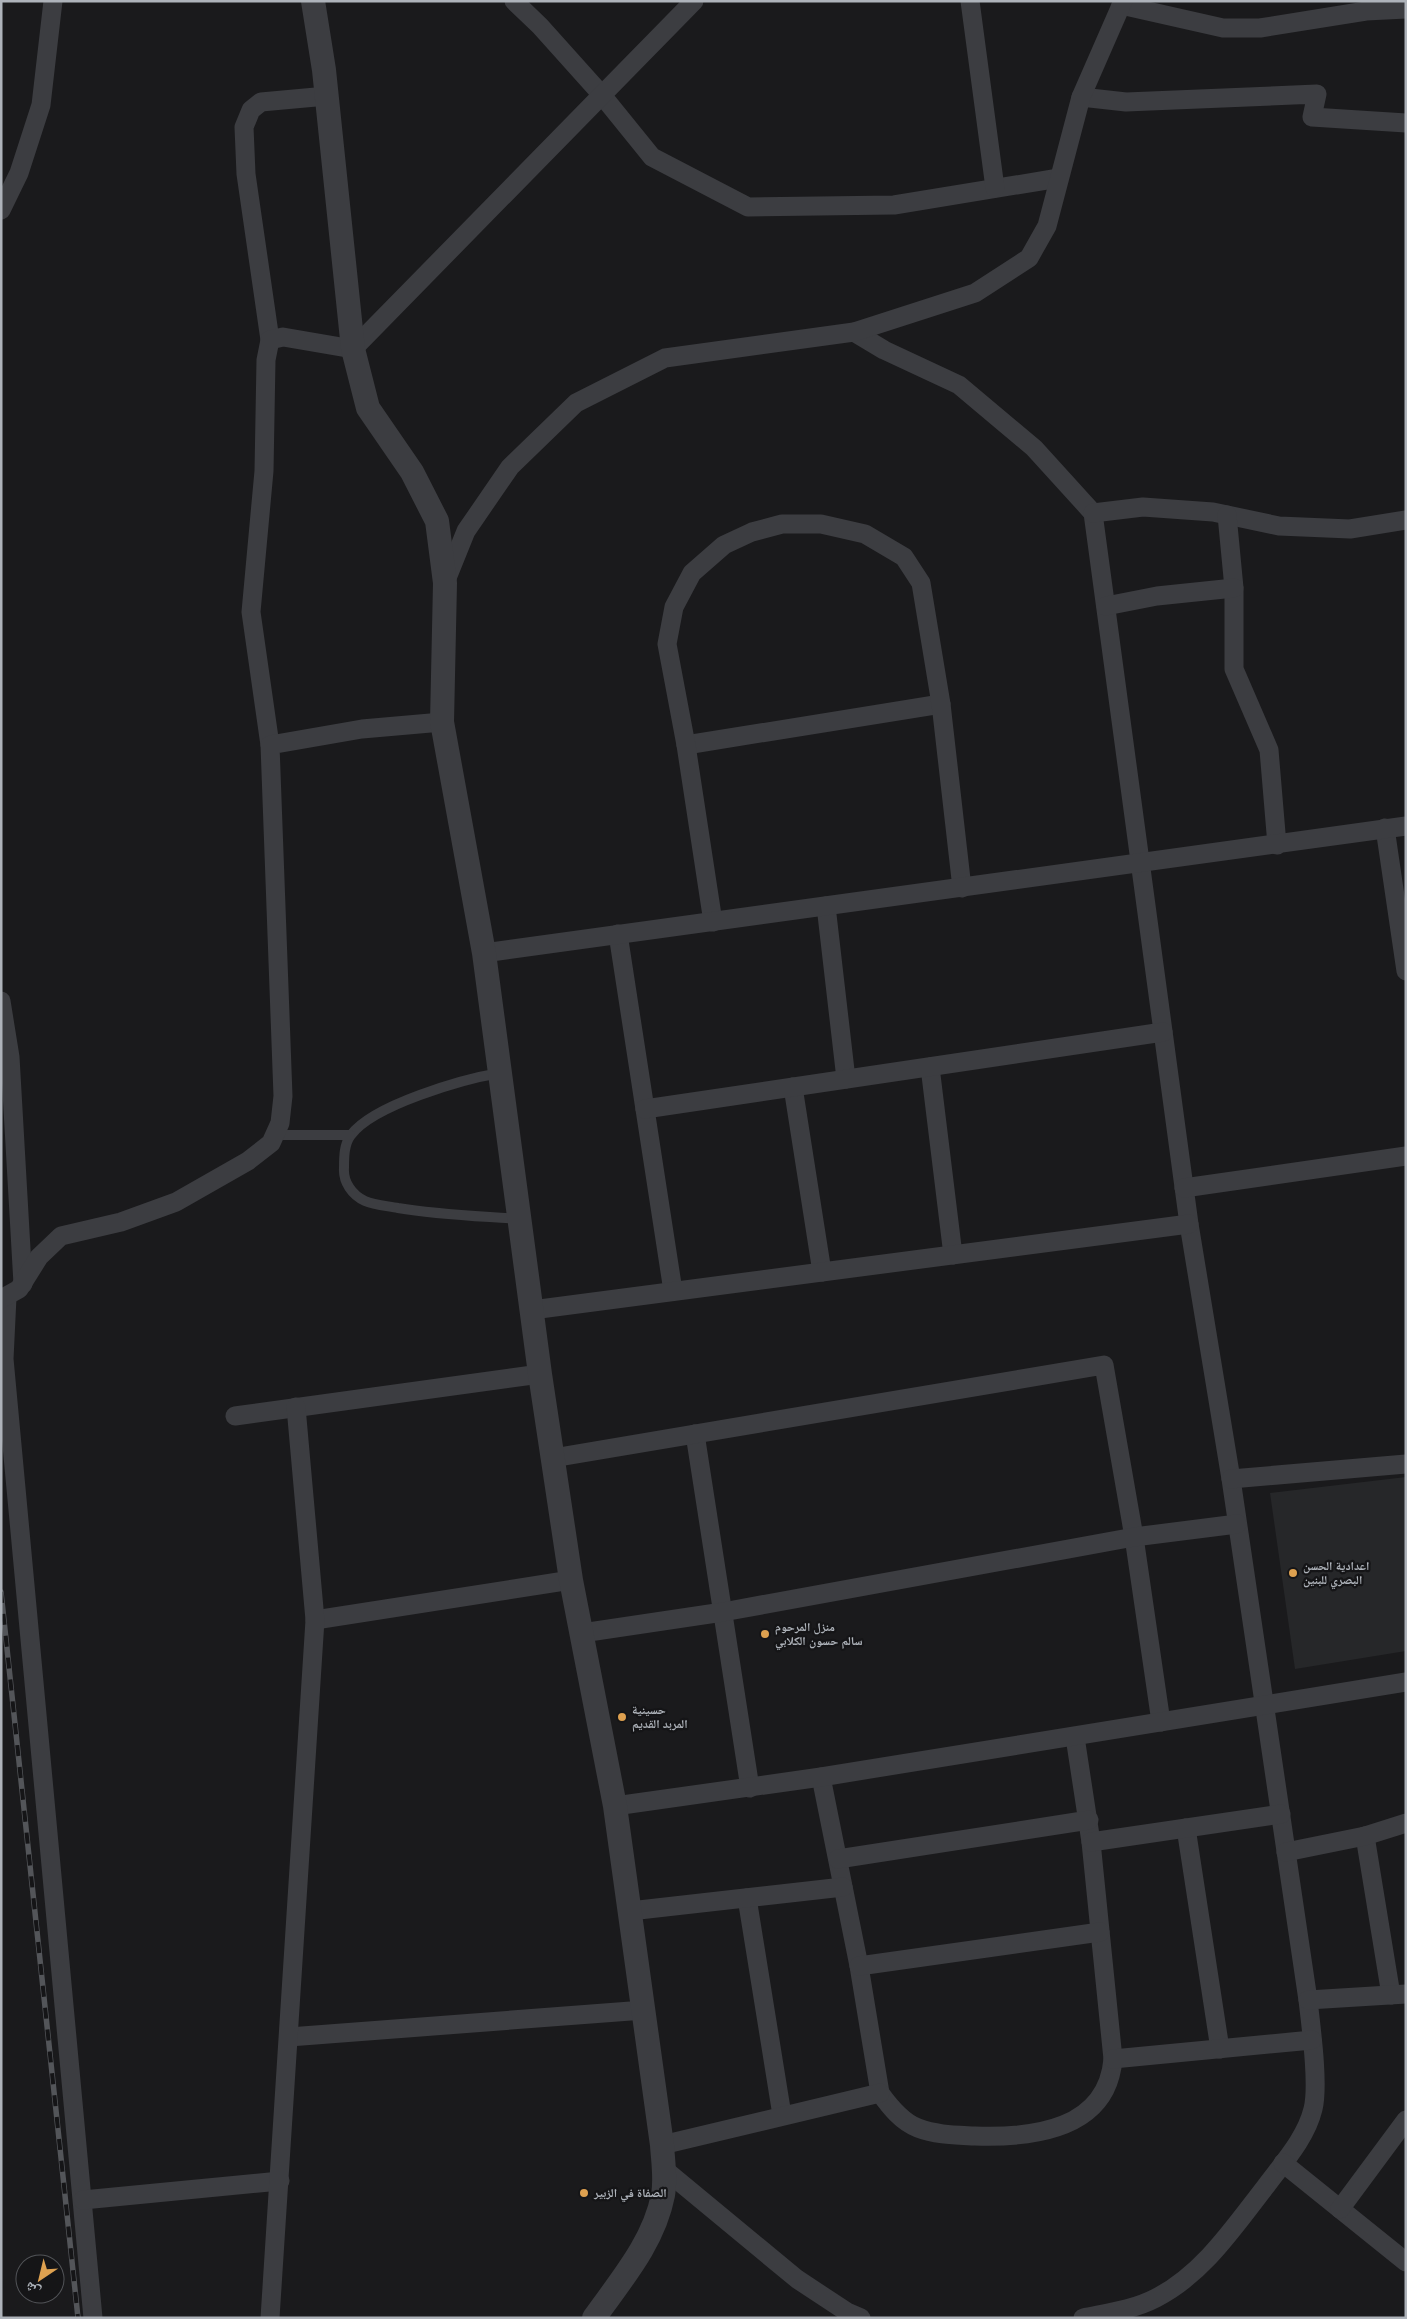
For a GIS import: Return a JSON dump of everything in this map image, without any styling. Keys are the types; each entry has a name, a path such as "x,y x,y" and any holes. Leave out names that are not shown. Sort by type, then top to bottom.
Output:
{"street":[{"path":"1,210 19,173 41,105 53,1"},
{"path":"313,1 327,96 353,348 368,408 412,472 437,521 445,583 442,722 484,952 540,1374 572,1580 615,1806 662,2145 664,2169 663,2194 646,2243 594,2318"},
{"path":"514,1 540,26 601,94 652,156 748,207 894,205 1058,178"},
{"path":"353,348 694,1"},
{"path":"970,1 995,188"},
{"path":"445,583 466,531 510,467 576,403 665,358 854,332 975,293 1030,258 1047,226 1058,178 1082,96 1122,3 1223,28 1260,28 1366,11 1406,9"},
{"path":"1082,96 1126,102 1318,94 1312,117 1406,123"},
{"path":"94,2318 4,1359 4,1298 19,1289 39,1257 61,1236 121,1222 176,1202 248,1161 271,1143 280,1123 283,1096 270,745 251,612 264,471 266,360 270,340 246,174 244,128 250,110 261,102 327,96"},
{"path":"854,332 884,350 959,385 1034,448 1093,513 1189,1224 1231,1479 1308,2000 1312,2040 1313,2108 1306,2129 1283,2163 1223,2243 1180,2284 1156,2298 1138,2305 1083,2318"},
{"path":"270,340 283,337 353,348"},
{"path":"1093,513 1143,507 1227,514 1279,526 1350,529 1406,520"},
{"path":"1227,514 1234,588 1234,669 1269,750 1277,845"},
{"path":"712,922 686,745 667,644 674,607 692,573 724,545 752,532 782,524 821,524 864,534 904,557 921,583 942,704 962,888"},
{"path":"1106,606 1157,596 1234,588"},
{"path":"686,745 942,704"},
{"path":"270,745 362,729 442,722"},
{"path":"484,952 1140,864 1406,826"},
{"path":"1385,828 1406,971"},
{"path":"826,906 846,1079"},
{"path":"618,934 673,1291"},
{"path":"1,1001 10,1057 23,1284"},
{"path":"646,1109 1163,1032"},
{"path":"930,1067 953,1255"},
{"path":"793,1087 822,1272"},
{"path":"1184,1188 1406,1156"},
{"path":"532,1310 1189,1224"},
{"path":"553,1458 1104,1365 1134,1537 1161,1722"},
{"path":"235,1416 540,1374"},
{"path":"270,2318 316,1620 296,1407"},
{"path":"695,1434 750,1788"},
{"path":"1231,1479 1406,1464"},
{"path":"582,1633 723,1612 1134,1537 1237,1524"},
{"path":"316,1620 572,1580"},
{"path":"615,1806 821,1777 1406,1682"},
{"path":"821,1777 859,1966 880,2093 889,2106 905,2122 919,2129 940,2134 1001,2137 1030,2134 1055,2129 1091,2110 1103,2093 1112,2075 1113,2059 1091,1842 1075,1737"},
{"path":"1091,1842 1281,1814"},
{"path":"838,1859 1088,1820"},
{"path":"1286,1852 1364,1836 1406,1823"},
{"path":"1186,1828 1220,2049"},
{"path":"1308,2000 1398,1995 1364,1836"},
{"path":"630,1911 843,1887"},
{"path":"746,1898 782,2115"},
{"path":"859,1966 1100,1932"},
{"path":"289,2037 644,2010"},
{"path":"1113,2059 1312,2040"},
{"path":"662,2145 880,2093"},
{"path":"1340,2209 1406,2120"},
{"path":"1283,2163 1406,2262"},
{"path":"664,2169 797,2279 847,2312 861,2318"},
{"path":"83,2200 280,2181"}],"lane":[{"path":"500,1073 466,1079 409,1099 364,1122 350,1136 345,1148 343,1173 351,1192 366,1201 448,1215 520,1219"},
{"path":"274,1135 350,1136"}],"shaded area":[{"path":"1406,1477 1406,1651 1295,1669 1270,1493"}],"railway":[{"path":"1,1592 78,2318"}],"place":[{"name":"اعدادية الحسن البصري للبنين","path":"1293,1573"},
{"name":"منزل المرحوم سالم حسون الكلابي","path":"765,1634"},
{"name":"حسينية المربد القديم","path":"622,1717"},
{"name":"الصفاة في الزبير","path":"584,2193"}]}
